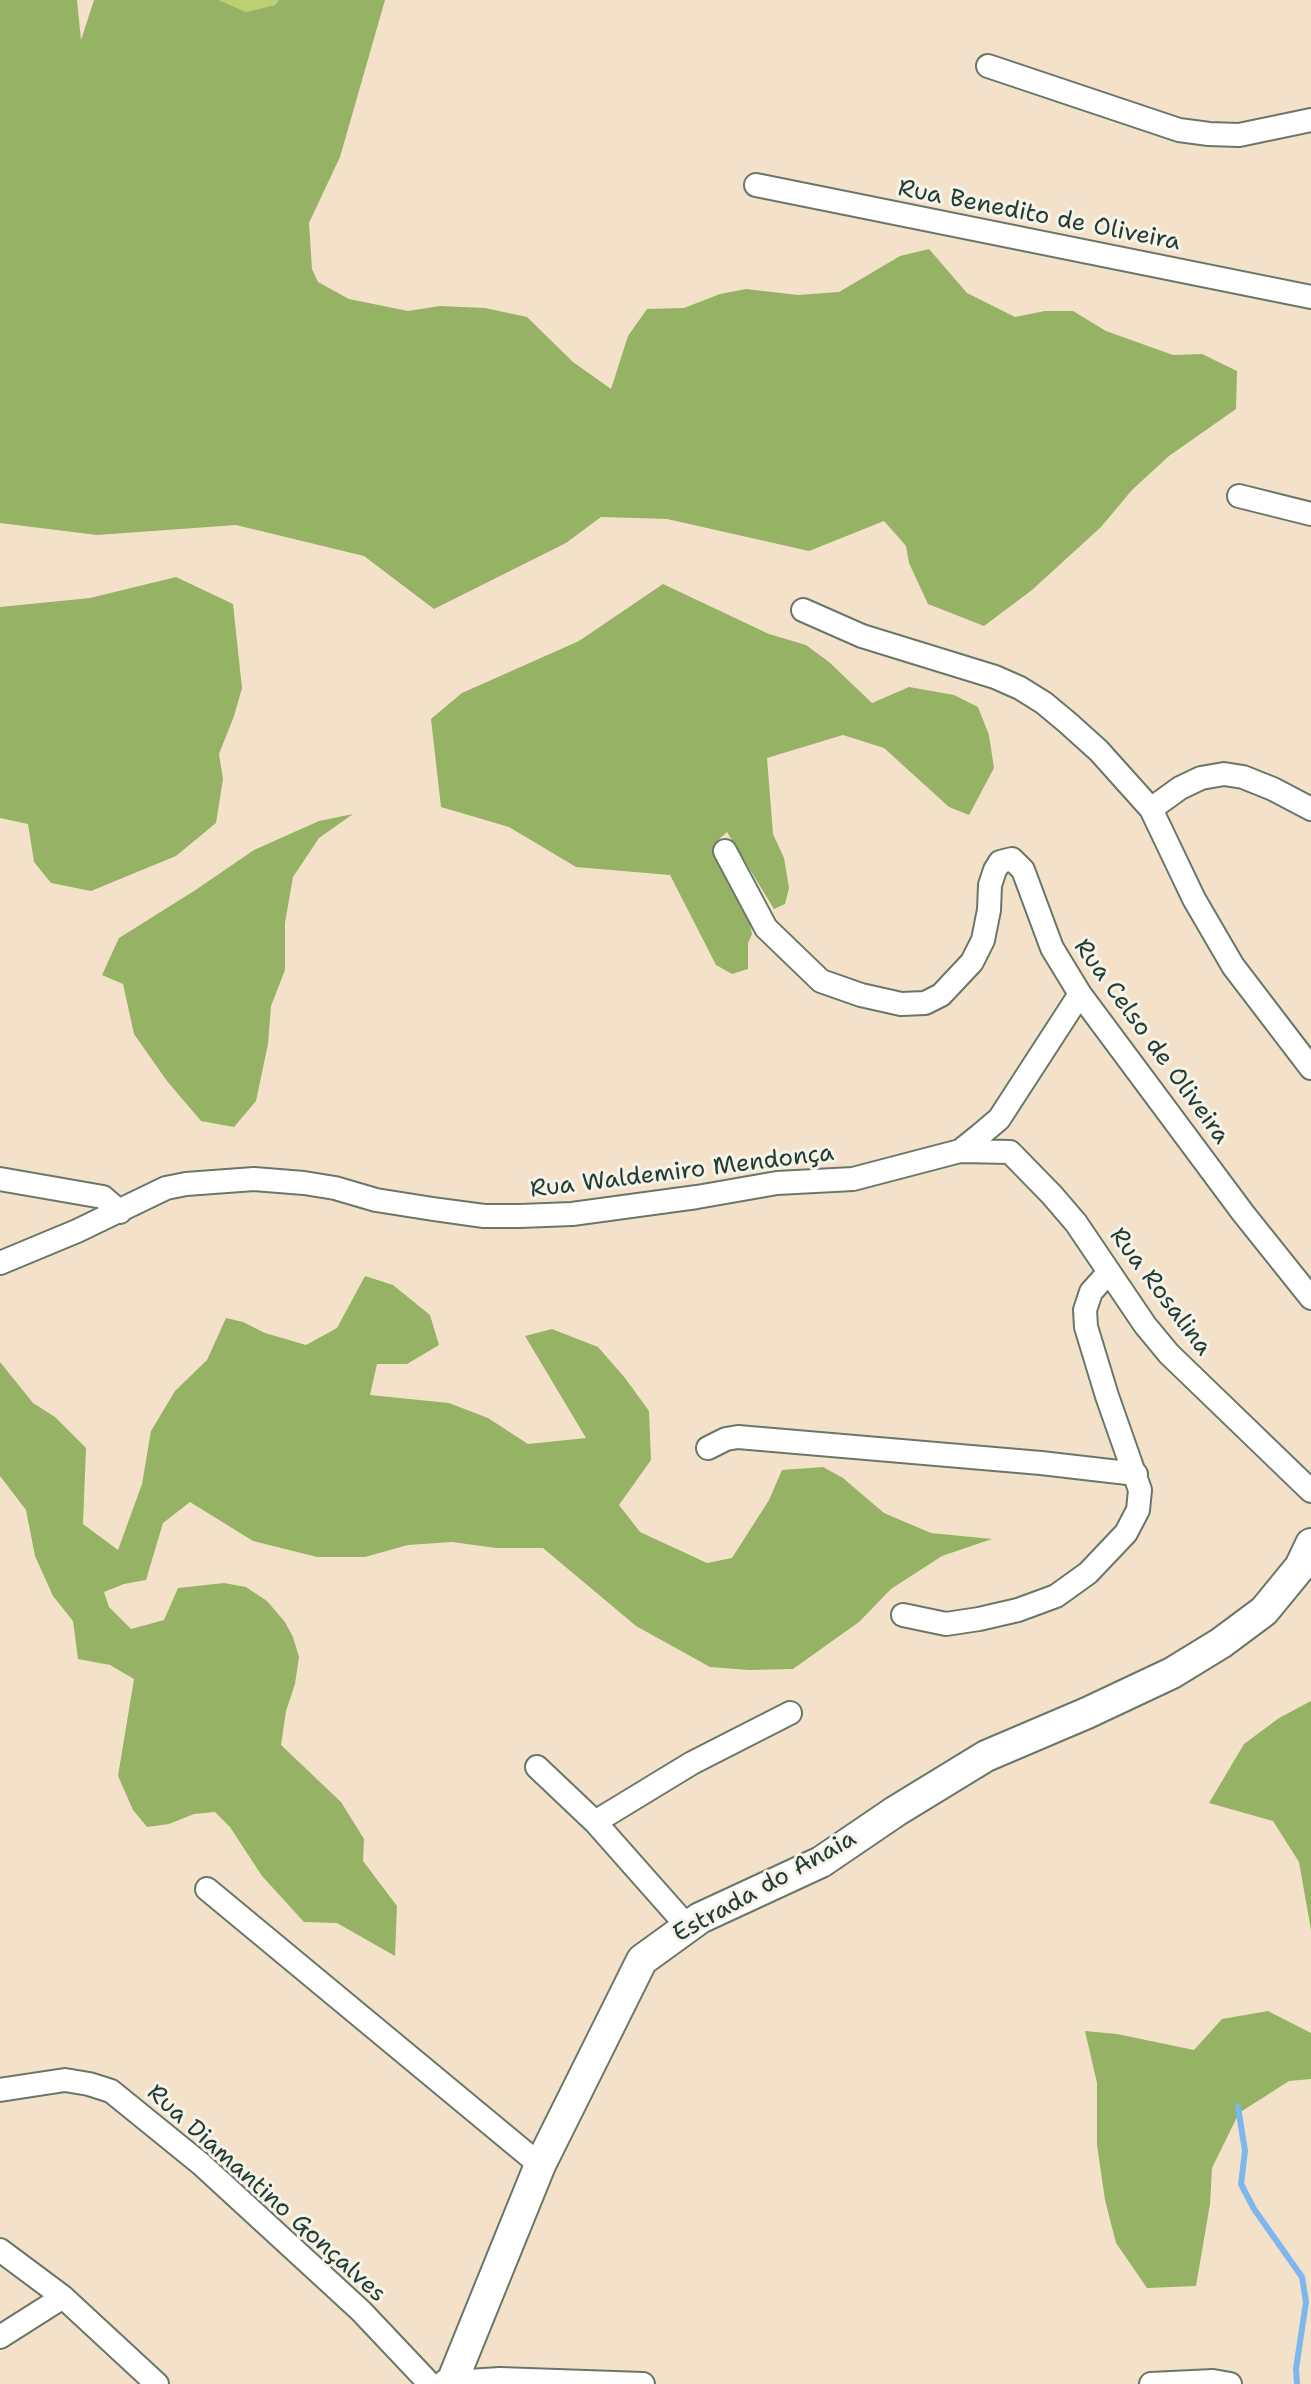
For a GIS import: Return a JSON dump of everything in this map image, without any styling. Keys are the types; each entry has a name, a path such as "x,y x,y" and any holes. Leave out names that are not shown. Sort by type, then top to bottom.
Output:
{"street":[{"path":"988,66 1179,130 1239,135 1311,120"},
{"name":"Rua Benedito de Oliveira","path":"756,185 1311,297"},
{"path":"1239,496 1311,514"},
{"path":"803,610 862,636 995,677 1020,688 1044,703 1088,742 1151,809 1194,899 1233,966 1311,1068"},
{"path":"1151,809 1190,783 1224,774 1243,777 1273,789 1311,809"},
{"name":"Rua Celso de Oliveira","path":"725,851 766,928 821,981 861,995 901,1004 925,1003 941,995 972,962 983,940 995,870 1000,862 1012,859 1023,870 1052,948 1080,994 1243,1213 1311,1298"},
{"name":"Rua Waldemiro Mendonça","path":"0,1263 120,1212 166,1188 186,1184 254,1179 304,1183 376,1200 484,1216 572,1214 777,1183 853,1179 960,1151 999,1119 1080,994"},
{"name":"Rua Rosalina","path":"999,1119 1002,1142 1068,1214 1145,1325 1169,1354 1311,1491"},
{"path":"960,1151 1010,1152"},
{"path":"0,1179 93,1194 103,1197 120,1212"},
{"path":"903,1615 946,1624 1018,1610 1056,1596 1088,1573 1126,1533 1138,1510 1140,1490 1086,1327 1085,1310 1091,1292 1109,1272"},
{"path":"708,1448 738,1437 1136,1474"},
{"name":"Estrada do Anaia","path":"444,2383 540,2165 642,1960 687,1926 821,1862 986,1756 1172,1673 1221,1643 1264,1611 1300,1567 1311,1544"},
{"path":"595,1822 692,1763 790,1713"},
{"path":"537,1767 595,1822 687,1926"},
{"path":"207,1889 540,2165"},
{"name":"Rua Diamantino Gonçalves","path":"0,2090 65,2080 111,2091 201,2164 444,2383"},
{"path":"0,2250 63,2297 157,2384"},
{"path":"0,2337 63,2297"},
{"path":"444,2383 500,2379 643,2384"},
{"path":"1151,2384 1213,2381 1230,2384"}],"green space":[{"path":"0,0 77,0 81,40 94,0 219,0 246,12 275,5 279,0 385,0 340,157 309,223 312,269 318,282 349,299 408,311 440,306 485,308 527,317 573,362 611,389 628,336 647,309 684,308 720,294 746,289 798,295 839,292 900,256 929,249 967,293 1015,317 1045,311 1073,311 1106,331 1173,355 1202,354 1237,371 1236,409 1169,456 1132,490 1101,527 1032,590 984,626 928,604 909,563 906,546 884,521 809,551 667,519 601,517 566,543 434,609 364,556 236,525 97,535 0,523"},
{"path":"219,0 279,0 275,5 246,12"},
{"path":"176,577 233,604 242,688 219,754 223,779 216,823 176,856 91,891 51,883 34,862 28,824 0,818 0,607 90,598"},
{"path":"663,584 769,634 806,645 829,662 872,703 909,687 954,695 978,707 989,735 994,768 969,815 949,807 884,748 843,735 767,758 773,834 784,858 789,888 785,904 774,909 727,832 713,845 748,914 752,934 748,943 748,969 732,974 716,965 670,875 576,867 509,827 441,807 431,719 462,693 579,641"},
{"path":"353,814 319,838 293,877 285,923 285,970 271,1006 268,1044 256,1101 234,1127 201,1121 167,1081 134,1034 123,984 102,975 119,938 254,850 319,821"},
{"path":"365,1276 393,1285 430,1315 439,1345 407,1364 377,1364 370,1395 449,1403 488,1418 528,1444 586,1438 525,1336 552,1329 598,1347 649,1411 651,1460 619,1505 640,1532 707,1563 732,1558 769,1500 782,1470 823,1467 843,1478 884,1513 931,1533 992,1539 942,1556 891,1589 859,1622 793,1669 749,1670 710,1667 636,1626 543,1548 496,1548 452,1542 408,1545 365,1557 317,1557 253,1541 190,1502 163,1523 146,1580 104,1592 109,1607 131,1629 164,1620 178,1588 224,1583 246,1587 267,1601 285,1622 299,1657 281,1745 341,1802 364,1839 363,1861 397,1906 395,1956 337,1923 304,1922 262,1876 230,1827 215,1812 194,1814 169,1824 147,1827 133,1810 118,1776 134,1679 110,1665 78,1659 73,1621 53,1596 35,1556 26,1510 0,1476 0,1362 33,1403 55,1417 86,1448 83,1524 118,1550 142,1484 151,1431 175,1391 207,1360 226,1318 306,1345 337,1328"},
{"path":"1311,1701 1311,1930 1299,1862 1273,1821 1209,1803 1244,1744 1279,1718"},
{"path":"1268,2011 1311,2033 1311,2079 1289,2081 1239,2113 1212,2168 1210,2204 1196,2286 1147,2288 1116,2243 1105,2200 1097,2145 1097,2083 1085,2031 1117,2034 1194,2050 1222,2019"}],"waterway":[{"path":"1238,2107 1245,2151 1241,2184 1254,2209 1302,2277 1306,2302 1296,2369 1297,2384"}]}
